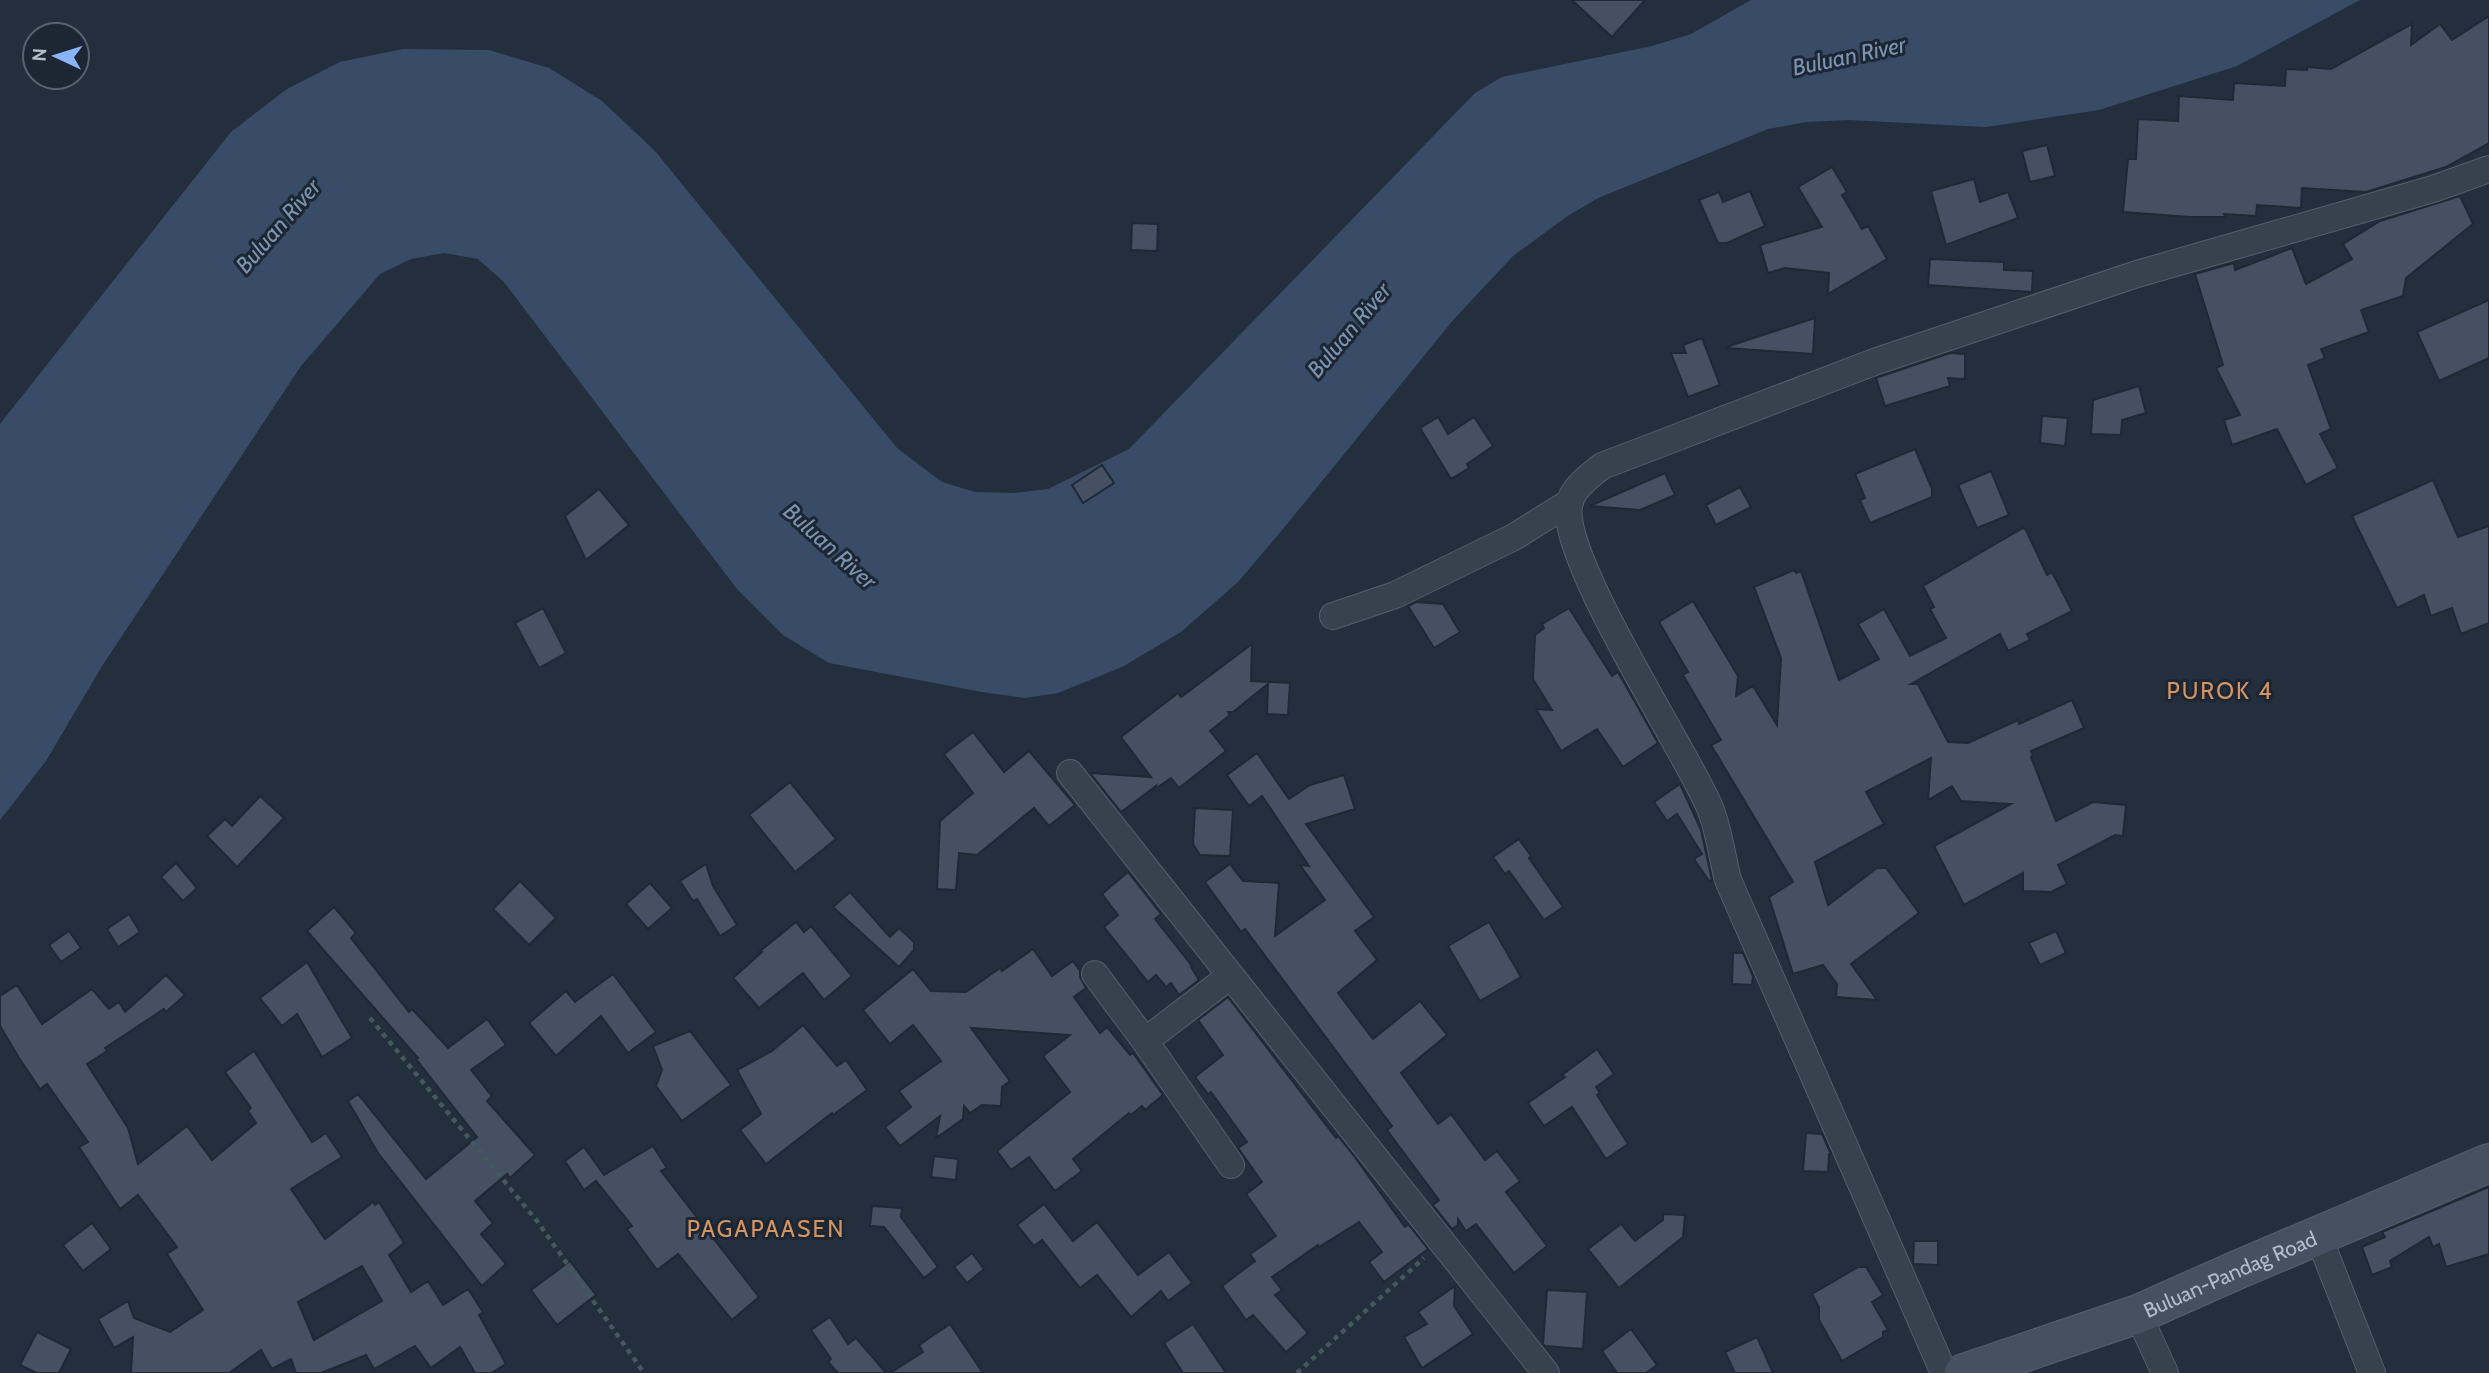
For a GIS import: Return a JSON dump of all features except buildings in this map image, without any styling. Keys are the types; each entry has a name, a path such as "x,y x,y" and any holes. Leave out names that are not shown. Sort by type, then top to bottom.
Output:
{"main road":[{"name":"Buluan-Pandag Road","path":"1964,1373 2138,1314 2489,1163"}],"street":[{"path":"1334,616 1395,595 1514,537 1570,502 1580,485 1602,466 1877,361 2137,274 2433,189 2489,169"},
{"path":"1570,502 1571,531 1586,575 1710,809 1728,880 1944,1373"},
{"path":"1070,773 1546,1373"},
{"path":"1095,974 1231,1164"},
{"path":"1145,1041 1230,976"},
{"path":"2318,1235 2372,1373"},
{"path":"2138,1314 2165,1373"}],"path":[{"path":"370,1018 537,1221 644,1373"},
{"path":"1297,1373 1443,1241"}],"water":[{"name":"Buluan River","path":"1751,0 2360,0 2237,66 2099,110 1986,127 1849,120 1806,122 1768,129 1598,198 1566,217 1513,256 1454,319 1238,582 1181,632 1122,667 1058,693 1025,698 829,663 783,635 737,589 504,282 478,259 444,253 411,259 380,274 301,366 102,666 46,761 0,820 0,424 231,132 287,89 340,62 403,49 489,50 549,68 602,101 655,151 897,448 942,482 975,492 1014,493 1048,489 1129,449 1475,93 1502,77 1652,46 1691,34"}],"district":[{"name":"PUROK 4","path":"2220,691"},
{"name":"PAGAPAASEN","path":"766,1229"}]}
